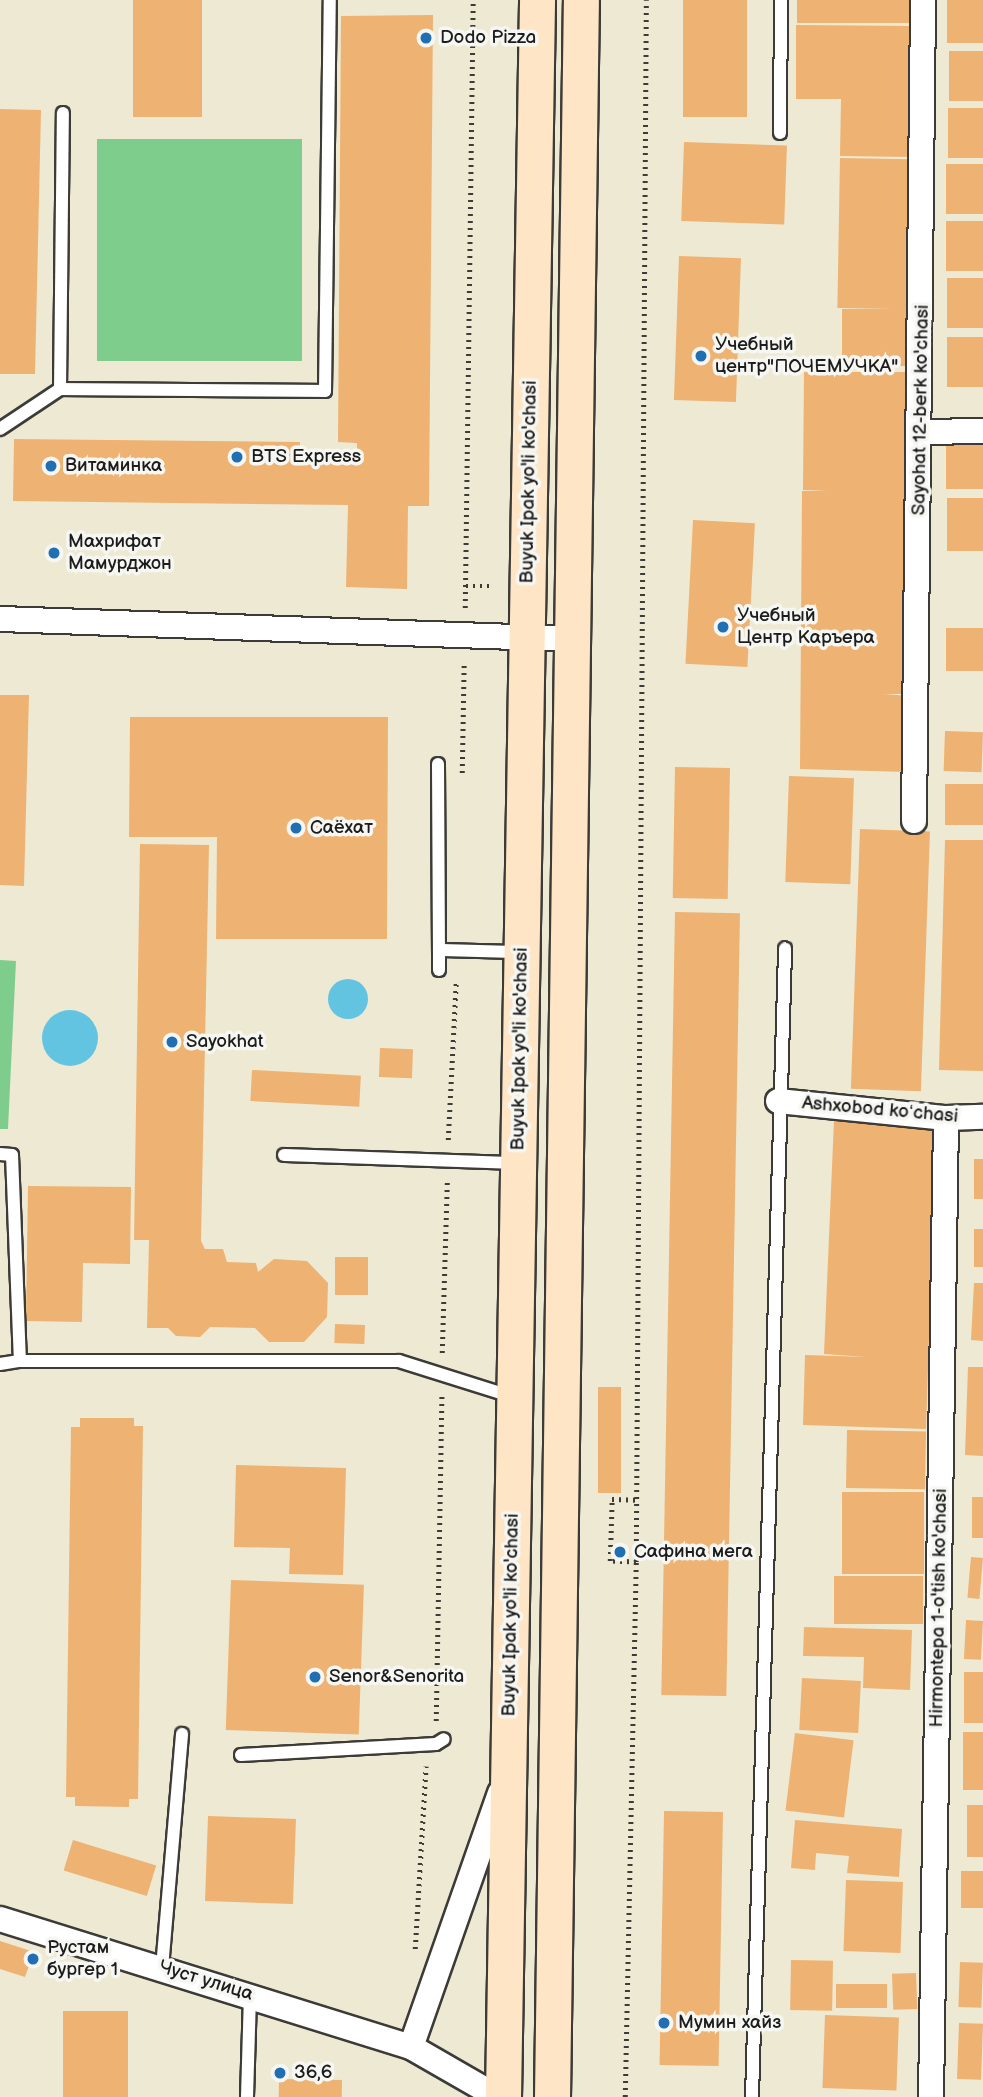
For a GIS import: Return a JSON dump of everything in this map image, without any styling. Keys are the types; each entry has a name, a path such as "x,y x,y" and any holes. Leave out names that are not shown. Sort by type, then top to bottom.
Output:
{"main road":[{"name":"Buyuk Ipak yo'li ko'chasi","path":"501,2097 509,1769 537,0"},
{"path":"552,2097 580,0"}],"street":[{"name":"Sayohat 12-berk ko'chasi","path":"915,821 921,432 923,0"},
{"path":"921,432 983,431"},
{"path":"0,619 572,639"},
{"name":"Ashxobod koʻchasi","path":"778,1101 946,1118 983,1117"},
{"name":"Hirmontepa 1-o'tish ko'chasi","path":"932,2097 946,1118"},
{"path":"411,2047 509,1769"},
{"name":"Чуст улица","path":"0,1919 250,1994 411,2047 501,2097"}],"lane":[{"path":"0,429 60,388 325,391 330,0"},
{"path":"780,132 782,0"},
{"path":"60,388 63,113"},
{"path":"438,764 439,970"},
{"path":"752,2097 778,1101 785,948"},
{"path":"439,950 522,952"},
{"path":"0,1154 12,1155 20,1361"},
{"path":"284,1155 518,1163"},
{"path":"0,1364 20,1361 399,1361 442,1378 514,1398"},
{"path":"162,1968 182,1734"},
{"path":"241,1755 440,1741"},
{"path":"247,2097 250,1994"}],"path":[{"path":"461,786 473,0"},
{"path":"625,2097 636,1562 637,893 646,0"},
{"path":"466,586 491,586"},
{"path":"415,1960 424,1769 440,1741 442,1378 447,1161 457,950"},
{"path":"636,1500 612,1499 610,1561 636,1562"}],"green space":[{"path":"97,139 302,139 302,361 97,361"},
{"path":"0,960 16,961 8,1129 0,1129"}],"water":[{"path":"348,979 362,985 368,999 362,1013 348,1019 334,1013 328,999 334,985"},
{"path":"70,1010 81,1012 90,1018 96,1027 96,1049 90,1058 81,1064 70,1066 59,1064 50,1058 44,1049 42,1038 44,1027 50,1018 59,1012"}],"building":[{"path":"133,0 202,0 202,117 133,117"},
{"path":"683,0 747,0 747,117 683,117"},
{"path":"797,0 911,0 911,23 797,23"},
{"path":"947,0 983,0 983,43 947,43"},
{"path":"433,15 429,506 408,506 407,589 346,587 348,505 13,501 14,439 300,442 299,462 357,462 357,443 338,442 341,16"},
{"path":"796,25 912,26 911,157 840,156 841,99 796,99"},
{"path":"949,51 983,51 983,101 949,101"},
{"path":"948,108 983,108 983,158 948,158"},
{"path":"0,109 41,110 35,374 0,374"},
{"path":"684,142 787,146 784,225 681,221"},
{"path":"840,158 911,159 908,309 837,308"},
{"path":"946,164 983,164 983,214 946,214"},
{"path":"946,221 983,221 983,271 946,271"},
{"path":"679,256 741,258 736,402 674,400"},
{"path":"947,278 983,278 983,328 947,328"},
{"path":"842,309 909,309 909,366 842,366"},
{"path":"947,337 983,337 983,387 947,387"},
{"path":"804,372 909,372 909,694 884,694 909,696 907,772 800,769 802,491 828,491 803,490"},
{"path":"946,444 983,444 983,489 946,489"},
{"path":"947,498 983,498 983,551 947,551"},
{"path":"693,520 755,523 747,667 685,664"},
{"path":"946,628 983,628 983,671 946,671"},
{"path":"0,695 29,695 24,886 0,885"},
{"path":"130,717 388,717 387,939 216,939 217,837 129,837"},
{"path":"945,731 983,732 982,772 944,771"},
{"path":"675,767 730,768 728,899 673,898"},
{"path":"789,776 854,778 850,884 785,882"},
{"path":"945,784 983,784 983,825 945,825"},
{"path":"860,829 930,831 921,1091 851,1089"},
{"path":"945,840 983,840 983,1071 939,1070"},
{"name":"Sayokhat","path":"140,844 209,845 201,1241 205,1249 223,1249 227,1262 256,1263 258,1272 274,1259 307,1261 328,1283 327,1317 304,1342 269,1342 255,1328 210,1327 200,1337 176,1336 168,1328 147,1328 149,1240 134,1240"},
{"path":"675,912 740,913 726,1696 661,1695"},
{"path":"380,1048 413,1049 412,1078 379,1077"},
{"path":"252,1070 361,1076 359,1107 250,1101"},
{"path":"834,1120 936,1123 926,1429 803,1425 805,1355 867,1357 824,1354"},
{"path":"974,1159 983,1159 983,1199 974,1199"},
{"path":"28,1186 131,1187 130,1264 83,1263 82,1322 26,1321"},
{"path":"974,1229 983,1229 983,1267 974,1267"},
{"path":"335,1257 368,1257 368,1295 335,1295"},
{"path":"974,1283 983,1283 983,1341 971,1340"},
{"path":"335,1324 365,1325 364,1344 334,1343"},
{"path":"968,1367 983,1367 983,1456 965,1455"},
{"path":"598,1387 621,1387 621,1493 598,1493"},
{"path":"80,1418 134,1418 134,1426 143,1426 138,1799 129,1799 129,1807 75,1806 75,1797 66,1797 71,1427 80,1427"},
{"path":"847,1430 926,1431 925,1489 846,1488"},
{"path":"236,1465 346,1468 343,1575 289,1574 290,1548 234,1547"},
{"path":"842,1492 924,1492 924,1574 842,1574"},
{"path":"972,1497 983,1497 983,1538 972,1538"},
{"path":"971,1557 983,1558 979,1599 967,1598"},
{"path":"834,1576 923,1576 923,1624 834,1624"},
{"path":"231,1580 364,1585 359,1735 226,1730"},
{"path":"966,1620 983,1621 981,1660 964,1659"},
{"path":"804,1627 912,1630 910,1690 863,1688 864,1657 803,1656"},
{"path":"964,1672 983,1672 983,1723 964,1723"},
{"path":"802,1678 861,1681 858,1733 799,1730"},
{"path":"963,1732 983,1732 983,1790 963,1790"},
{"path":"795,1733 854,1740 844,1818 785,1810"},
{"path":"967,1805 983,1805 983,1857 967,1857"},
{"path":"664,1811 723,1812 719,2066 660,2065"},
{"path":"208,1816 296,1819 293,1904 205,1901"},
{"path":"795,1820 902,1829 899,1877 847,1873 849,1856 816,1853 815,1870 791,1868"},
{"path":"73,1840 156,1865 147,1896 64,1871"},
{"path":"961,1871 983,1871 983,1908 961,1908"},
{"path":"846,1880 903,1882 900,1953 844,1951"},
{"path":"0,1941 34,1952 25,1977 0,1969"},
{"path":"791,1960 833,1961 832,2011 790,2010"},
{"path":"960,1962 983,1963 981,2008 958,2007"},
{"path":"916,1973 917,2009 893,2010 892,1974"},
{"path":"836,1984 887,1984 887,2008 836,2008"},
{"path":"63,2011 128,2011 128,2097 63,2097"},
{"path":"825,2015 899,2018 896,2091 822,2088"},
{"path":"959,2023 983,2024 981,2080 957,2079"},
{"path":"279,2079 342,2080 342,2097 279,2097"}],"place":[{"name":"Dodo Pizza","path":"426,38"},
{"name":"Учебный центр\"ПОЧЕМУЧКА\"","path":"701,356"},
{"name":"BTS Express","path":"237,457"},
{"name":"Витаминка","path":"51,466"},
{"name":"Махрифат Мамурджон","path":"54,553"},
{"name":"Учебный Центр Каръера","path":"723,627"},
{"name":"Саёхат","path":"296,828"},
{"name":"Sayokhat","path":"172,1042"},
{"name":"Сафина мега","path":"620,1552"},
{"name":"Senor&Senorita","path":"315,1677"},
{"name":"Рустам бургер 1","path":"33,1959"},
{"name":"Мумин хайз","path":"664,2023"},
{"name":"36,6","path":"280,2073"}]}
